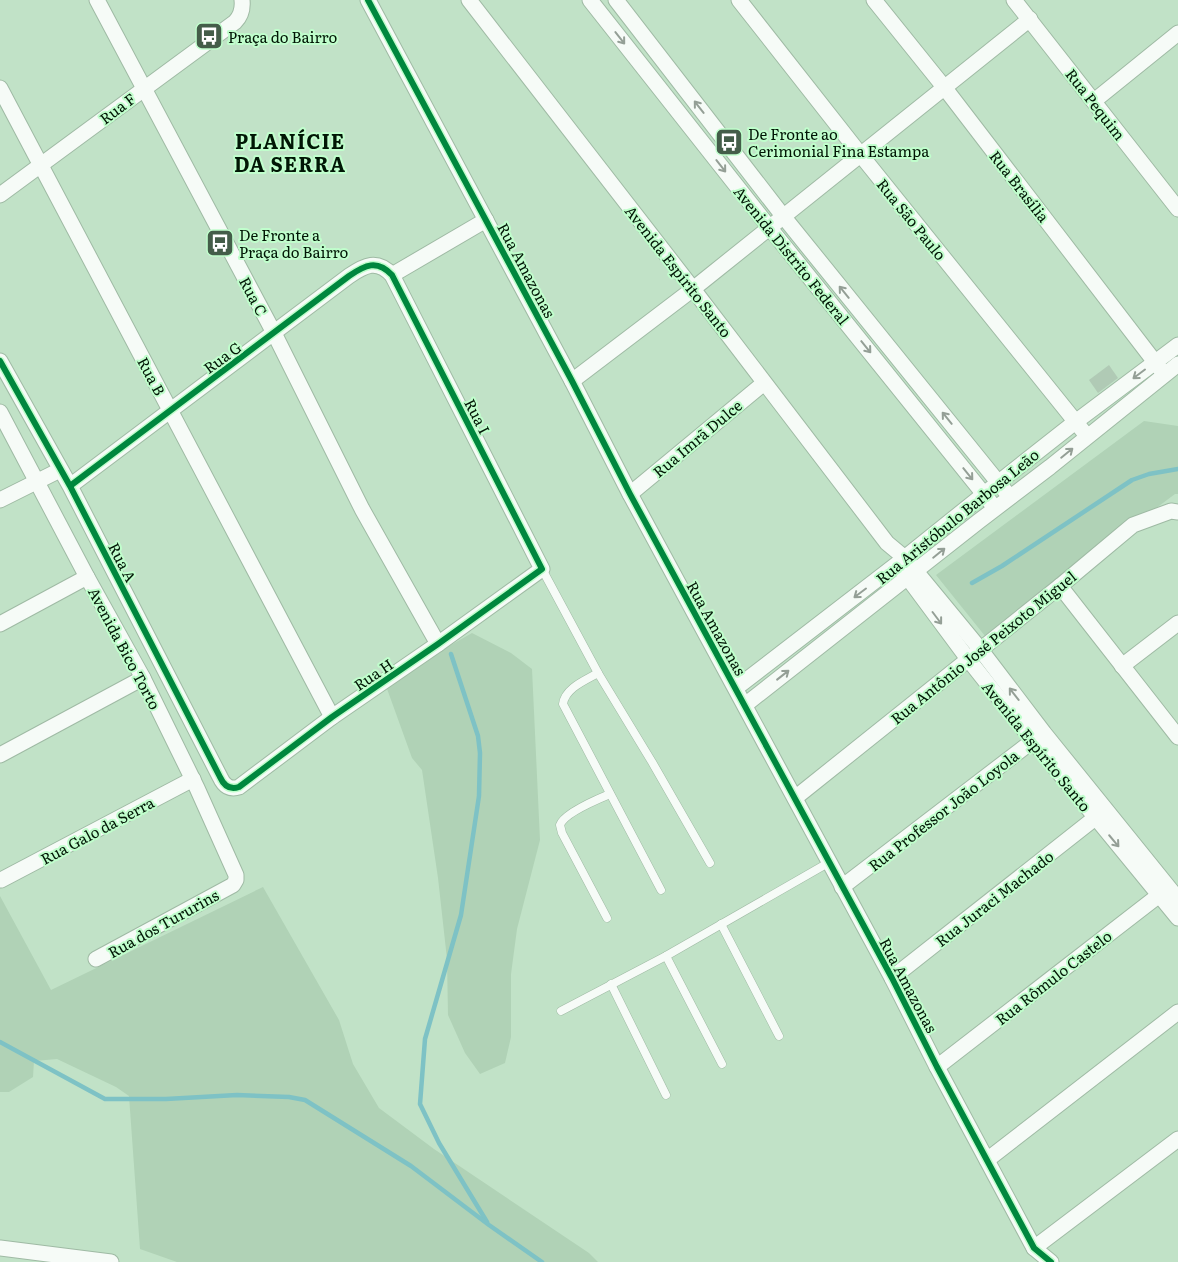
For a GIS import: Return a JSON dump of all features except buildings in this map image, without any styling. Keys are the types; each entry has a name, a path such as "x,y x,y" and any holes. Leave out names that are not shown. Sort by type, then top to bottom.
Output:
{"street":[{"name":"Rua C","path":"97,0 274,333 362,509 438,644"},
{"name":"Rua F","path":"0,195 235,22 243,8 242,0"},
{"name":"Rua Amazonas","path":"368,0 572,381 630,494 736,688 828,863 892,978 937,1067 1034,1248 1051,1262"},
{"name":"Avenida Espírito Santo","path":"469,0 912,575 980,649 1038,737 1095,818 1168,894"},
{"name":"Avenida Distrito Federal","path":"590,0 769,227 995,508"},
{"name":"Avenida Distrito Federal","path":"616,0 783,216 1010,497"},
{"name":"Rua São Paulo","path":"739,0 1074,423 1087,436"},
{"name":"Rua Brasília","path":"874,0 944,87 1160,368"},
{"name":"Rua Pequim","path":"1014,0 1178,208"},
{"path":"572,381 693,289 1030,19"},
{"path":"1094,101 1178,33"},
{"name":"Rua B","path":"0,88 332,717"},
{"path":"392,275 486,220"},
{"name":"Rua G","path":"70,486 349,276 363,267 371,265 383,267 392,275"},
{"name":"Rua I","path":"392,275 542,569"},
{"name":"Rua Aristóbulo Barbosa Leão","path":"736,688 901,561 1074,423 1160,368 1178,345"},
{"name":"Rua A","path":"0,361 70,486 220,777"},
{"path":"745,705 1087,436 1160,368 1178,364"},
{"name":"Rua Imrã Dulce","path":"630,494 764,383"},
{"name":"Avenida Bico Torto","path":"0,412 86,577 143,678 195,784 236,875 235,882 229,887"},
{"path":"0,500 60,470"},
{"name":"Rua Antônio José Peixoto Miguel","path":"795,798 1060,586 1133,525 1172,511 1178,512"},
{"name":"Rua H","path":"220,777 228,787 239,787 332,717 542,569"},
{"name":"Avenida Espírito Santo","path":"912,575 968,659 1038,737 1168,894 1178,918"},
{"path":"0,624 86,577"},
{"path":"1060,586 1178,737"},
{"path":"1122,666 1178,623"},
{"path":"0,755 143,678"},
{"name":"Rua Professor João Loyola","path":"842,887 1038,737"},
{"path":"195,784 220,777"},
{"name":"Rua Galo da Serra","path":"1,880 195,784"},
{"name":"Rua Juraci Machado","path":"892,978 1095,818"},
{"name":"Rua dos Tururins","path":"96,959 229,887"},
{"name":"Rua Rômulo Castelo","path":"937,1067 1168,894"},
{"path":"987,1160 1178,1012"},
{"path":"1034,1248 1178,1138"},
{"path":"0,1248 111,1262"}],"lane":[{"path":"542,569 598,673 652,762 710,864"},
{"path":"598,673 569,691 563,704 661,890"},
{"path":"607,918 562,833 560,825 563,819 584,806 610,794"},
{"path":"561,1011 666,956 828,863"},
{"path":"721,924 779,1036"},
{"path":"666,956 722,1064"},
{"path":"611,984 666,1094"}],"green space":[{"path":"1144,421 1178,426 1178,494 1175,494 985,636 936,575"},
{"path":"472,633 511,653 532,669 540,840 517,929 511,974 511,1037 505,1063 480,1074 465,1053 448,1015 447,959 438,878 422,770 412,758 386,686 423,661"},
{"path":"263,887 339,1020 353,1064 379,1108 434,1149 589,1253 598,1262 177,1262 140,1249 129,1096 116,1087 57,1059 34,1061 33,1077 9,1092 0,1092 0,896 51,990"}],"waterway":[{"path":"972,583 1002,566 1132,480 1149,474 1178,469"},
{"path":"451,654 478,736 480,753 479,796 461,915 425,1039 420,1104 439,1143 487,1222"},
{"path":"0,1042 105,1099 166,1099 237,1095 289,1097 305,1100 411,1166 542,1262"}],"cycle path":[{"path":"368,0 572,381 630,494 892,978 937,1067 1034,1248 1051,1262"},
{"path":"0,361 70,486 222,780 230,788 239,787 332,717 542,569 392,275 387,270 376,265 360,269 349,276 70,486"}],"place":[{"name":"Praça do Bairro","path":"209,36"},
{"name":"De Fronte ao Cerimonial Fina Estampa","path":"729,142"},
{"name":"De Fronte a Praça do Bairro","path":"220,243"}],"district":[{"name":"PLANÍCIE DA SERRA","path":"290,152"}]}
